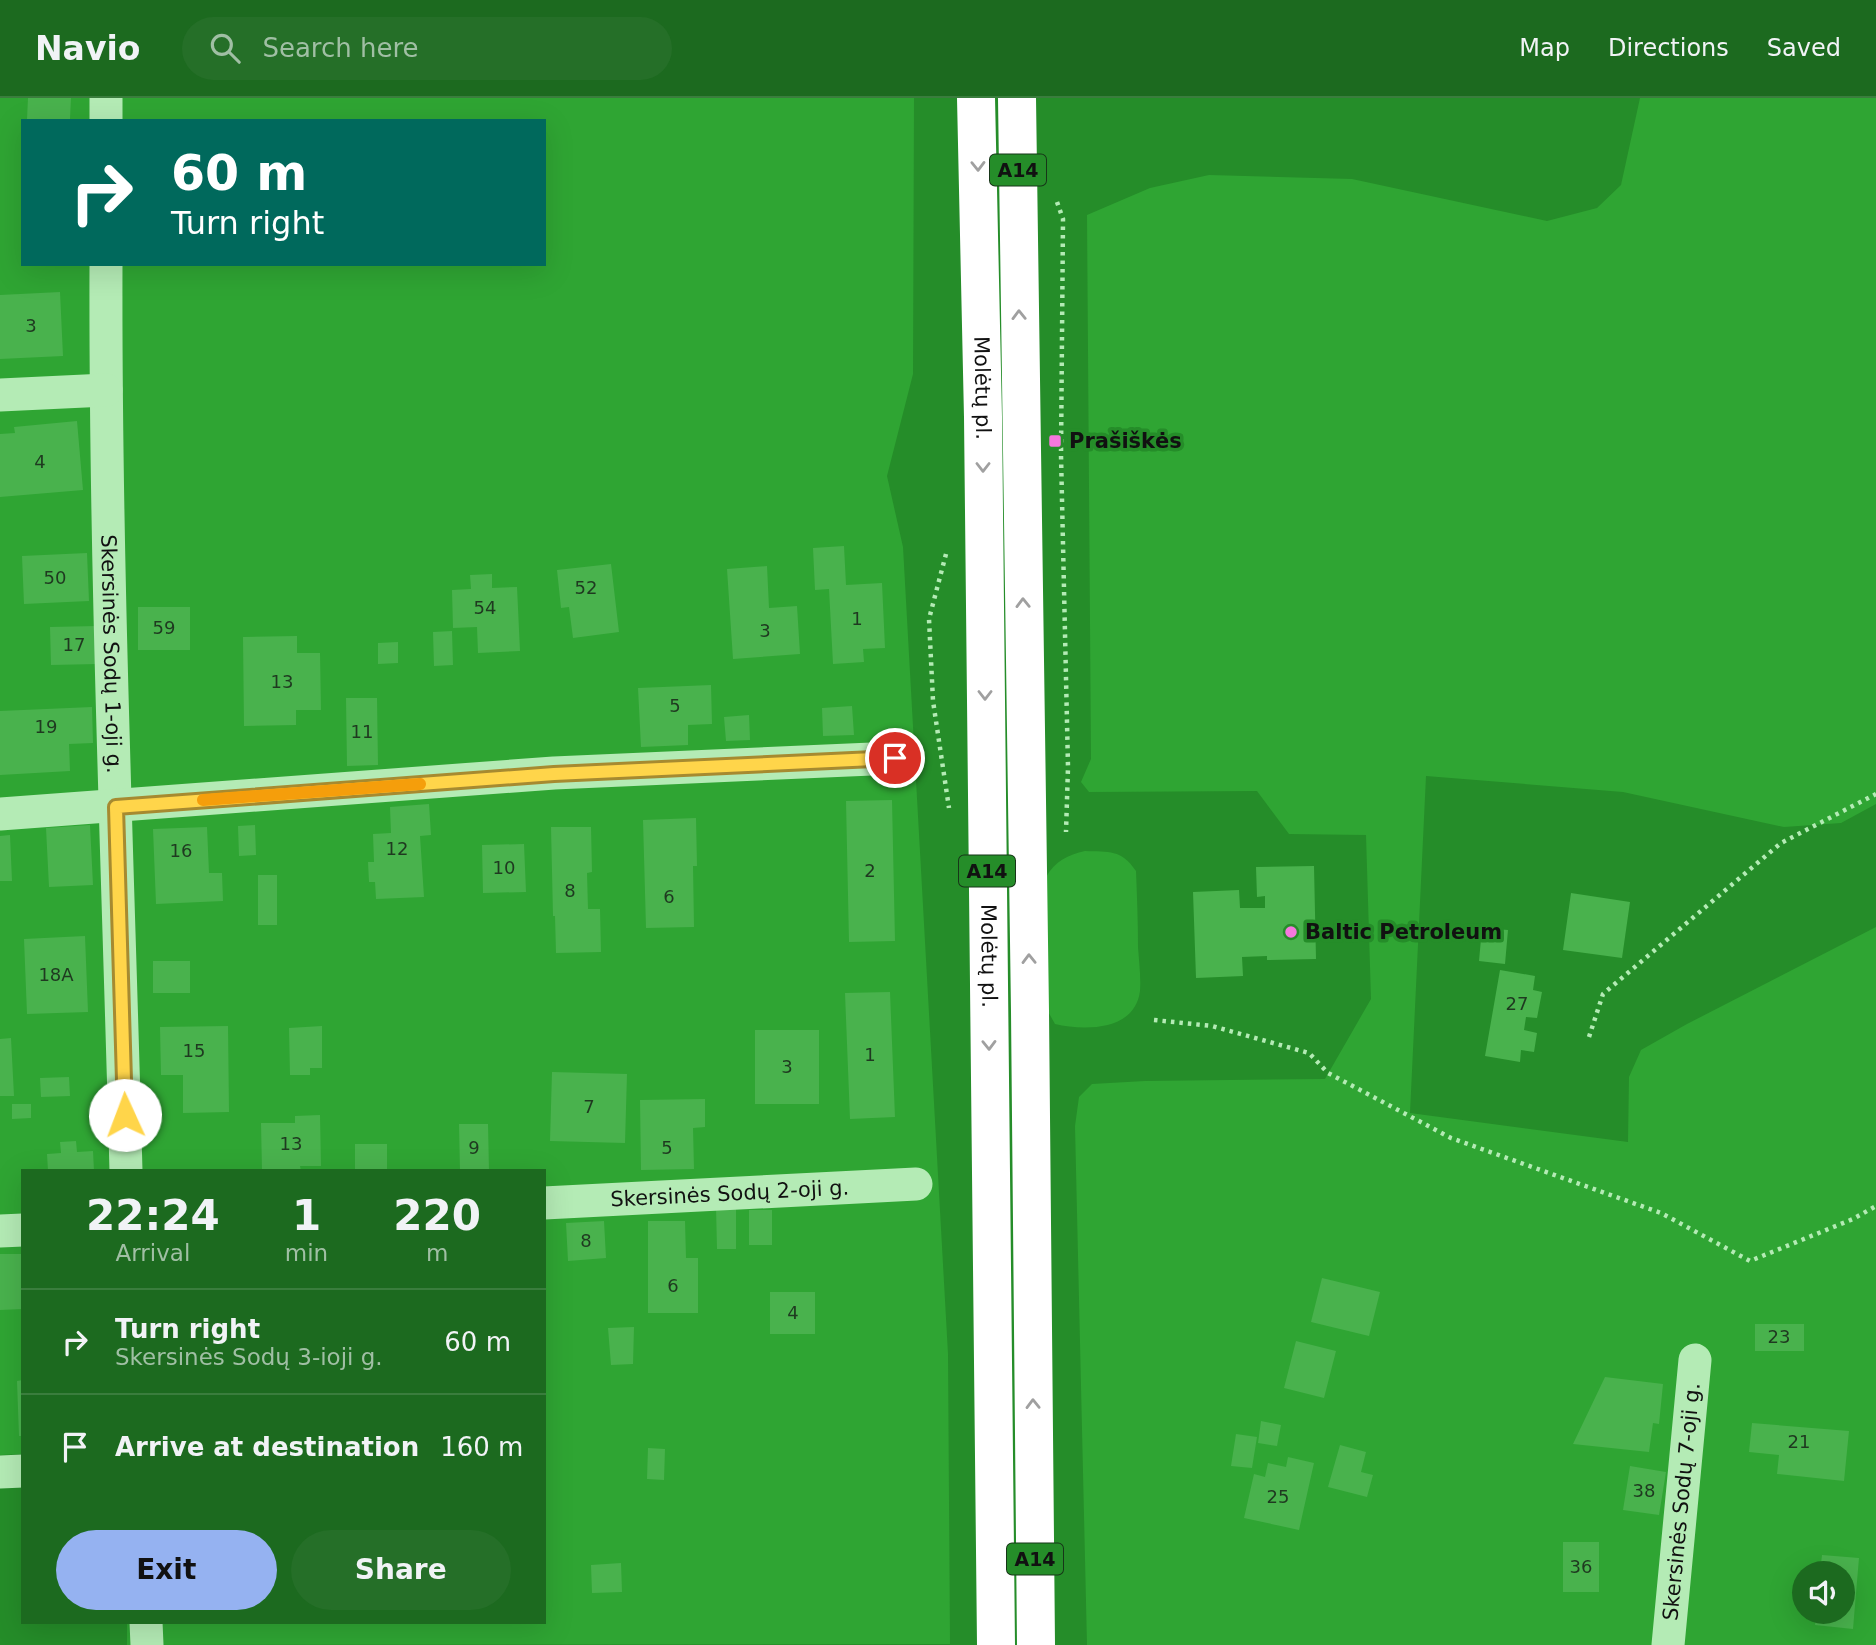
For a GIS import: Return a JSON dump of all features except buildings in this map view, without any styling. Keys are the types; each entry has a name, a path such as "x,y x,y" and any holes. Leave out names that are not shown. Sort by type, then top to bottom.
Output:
{"highway":[{"name":"Molėtų pl.","path":"976,98 983,431 996,1645"},
{"name":"Molėtų pl.","path":"1017,98 1036,1645"}],"street":[{"path":"106,98 106,119"},
{"name":"Skersinės Sodų 1-oji g.","path":"106,266 106,390 126,1169"},
{"path":"0,395 106,390"},
{"path":"0,814 554,774 895,758"},
{"name":"Skersinės Sodų 2-oji g.","path":"546,1203 916,1184"},
{"path":"0,1231 21,1230"},
{"name":"Skersinės Sodų 7-oji g.","path":"1668,1645 1695,1360"},
{"path":"0,1472 21,1471"},
{"path":"146,1624 147,1645"}],"path":[{"path":"1589,1037 1603,994 1739,878 1781,843 1876,794"},
{"path":"1154,1020 1212,1027 1309,1053 1328,1073 1451,1138 1661,1213 1751,1261 1853,1219 1876,1206"}],"green space":[{"path":"0,98 914,98 913,374 887,476 903,547 948,1354 950,1644 127,1645 127,1624 546,1624 546,1169 21,1169 21,1454 0,1455"},
{"path":"1640,98 1876,98 1876,804 1841,823 1784,827 1623,792 1426,776 1410,1113 1628,1142 1629,1077 1641,1050 1876,927 1876,1645 1087,1645 1075,1126 1079,1097 1092,1084 1325,1079 1371,999 1366,835 1289,834 1257,791 1089,792 1081,782 1091,759 1087,215 1150,188 1209,175 1352,179 1547,221 1597,208 1621,185"},
{"path":"1085,851 1120,855 1136,871 1140,991 1129,1014 1119,1021 1094,1027 1055,1024 1046,1008 1046,877 1062,860"}],"slow traffic":[{"path":"203,800 420,784"}],"place":[{"name":"Prašiškės","path":"1055,441"},
{"name":"Baltic Petroleum","path":"1291,932"}],"route":[{"path":"125,1115 116,807 554,774 895,758"}]}
